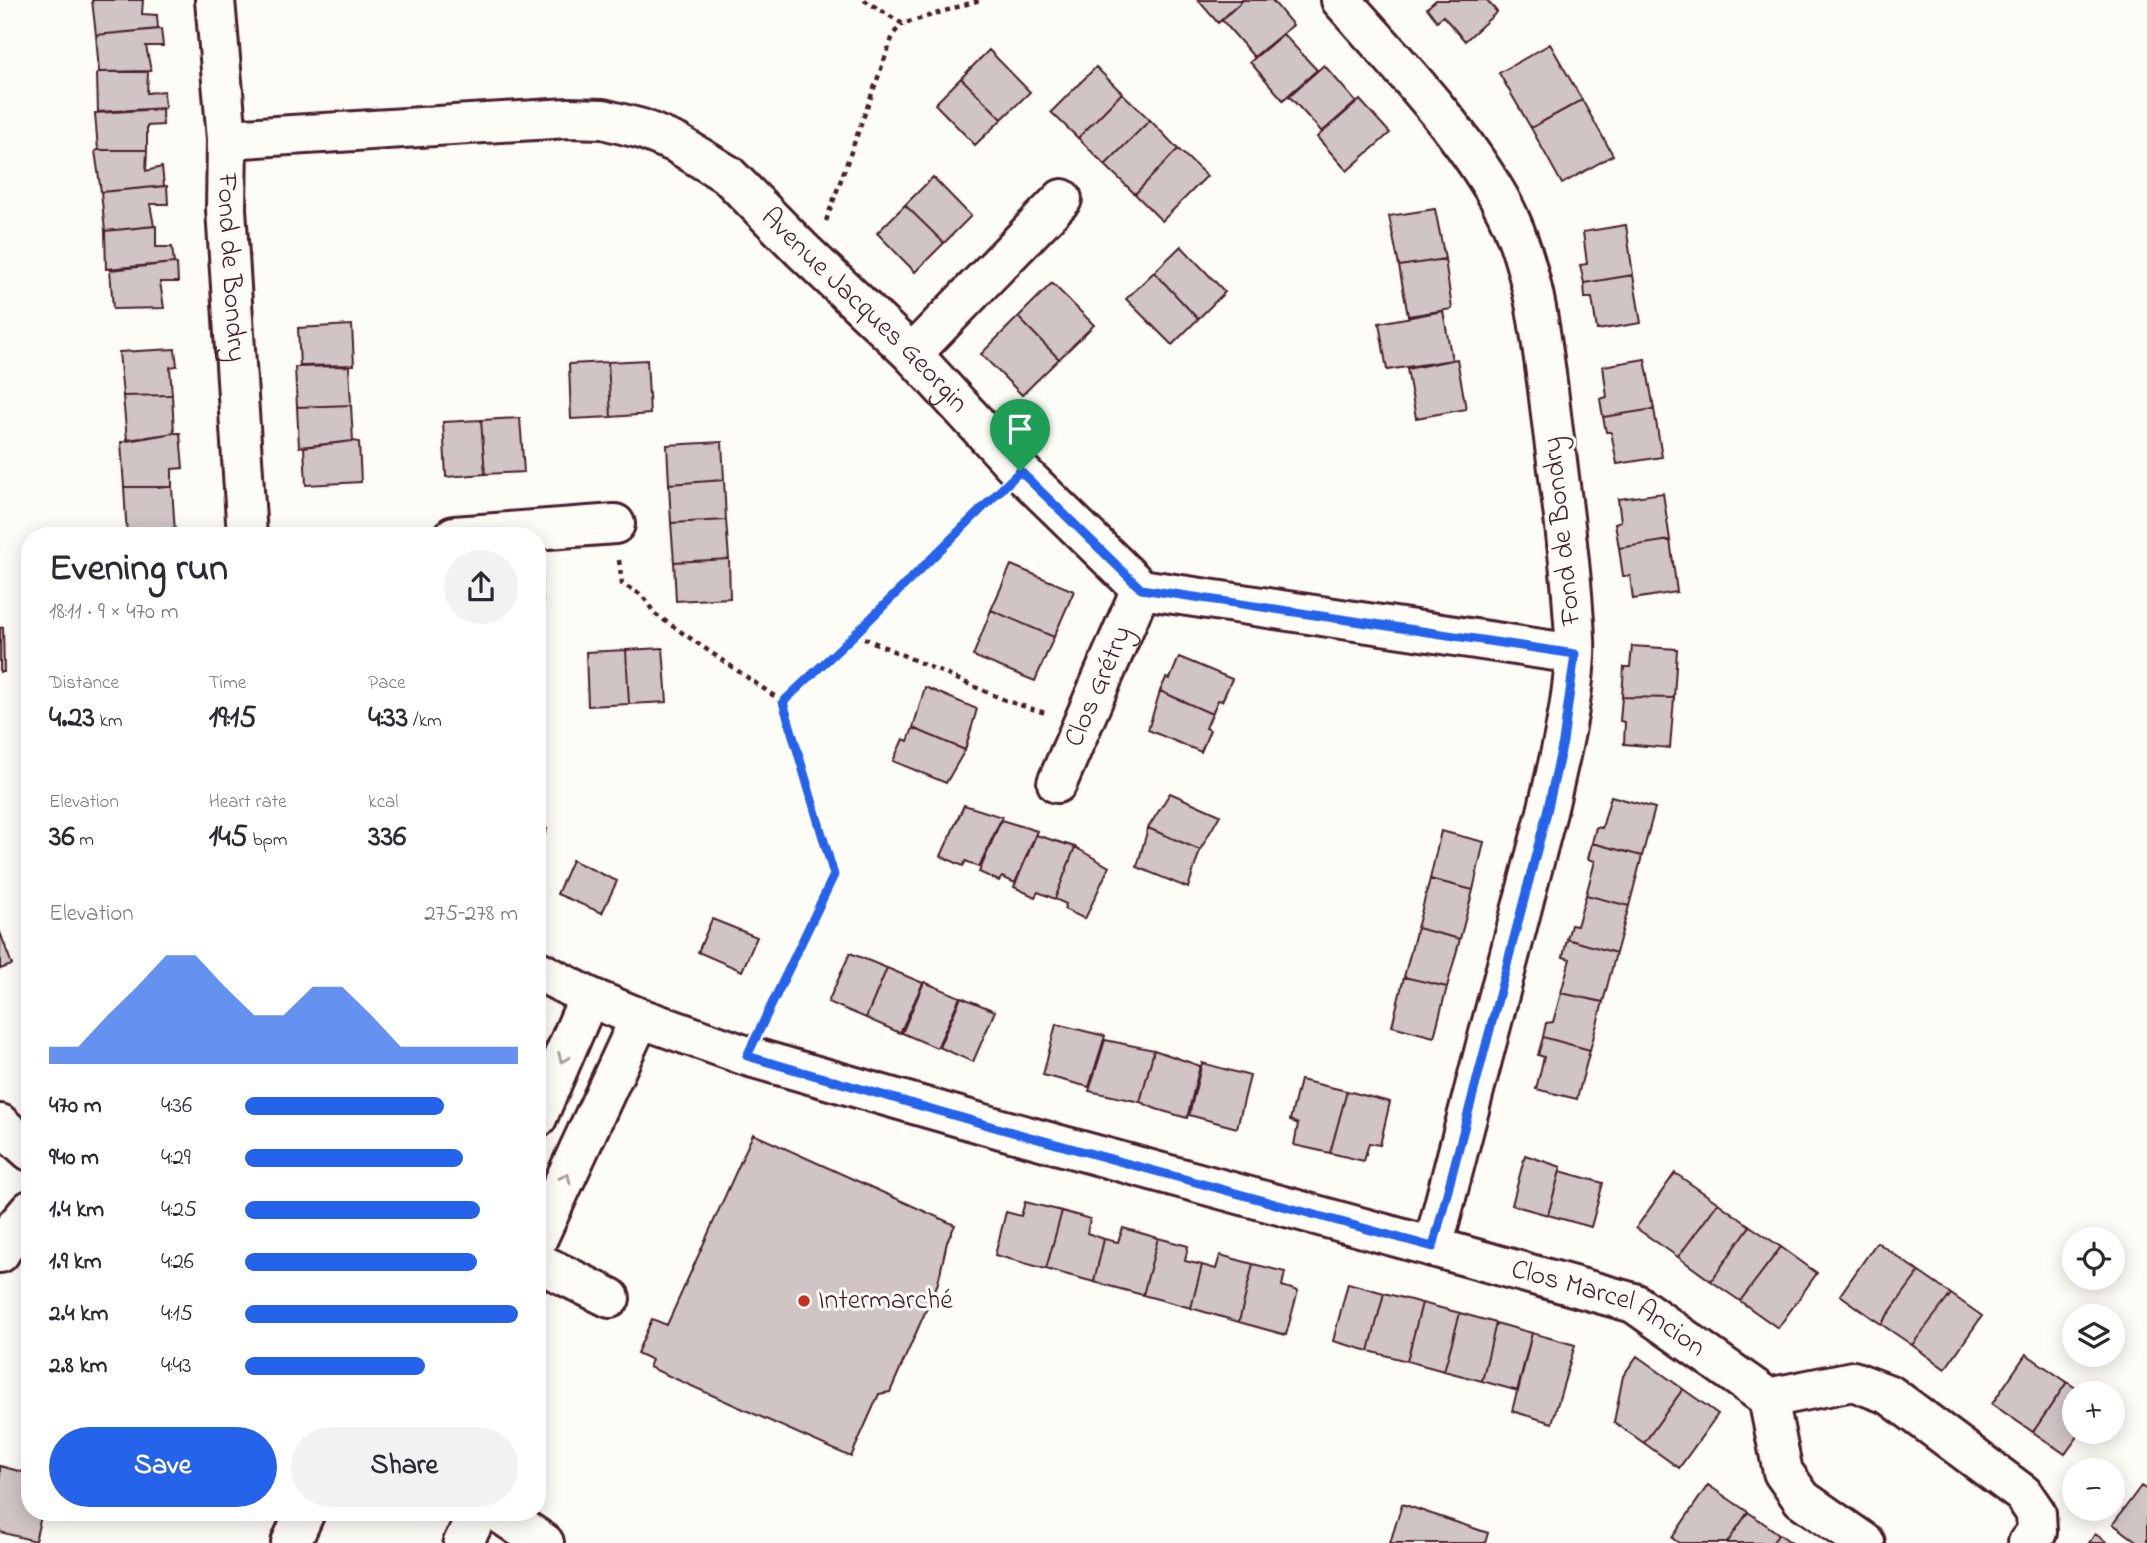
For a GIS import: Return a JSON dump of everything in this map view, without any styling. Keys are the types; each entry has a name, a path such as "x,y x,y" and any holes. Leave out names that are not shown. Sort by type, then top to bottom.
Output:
{"street":[{"name":"Fond de Bondry","path":"215,0 227,139 226,209 246,527"},
{"name":"Fond de Bondry","path":"1341,0 1429,99 1475,159 1501,201 1519,243 1530,282 1538,327 1569,552 1575,654 1563,742 1433,1247"},
{"name":"Avenue Jacques Georgin","path":"227,139 568,118 603,119 642,129 676,143 728,175 803,251 912,354 1020,471 1141,589"},
{"path":"912,354 1062,199"},
{"path":"546,529 615,524"},
{"path":"1141,589 1575,654"},
{"name":"Clos Grétry","path":"1057,783 1141,589"},
{"path":"546,975 589,998 747,1056 1433,1247"},
{"path":"546,1097 589,998"},
{"path":"546,1221 640,1018"},
{"path":"0,1124 21,1143"},
{"path":"0,1253 21,1220"},
{"name":"Clos Marcel Ancion","path":"1433,1247 1634,1303 1768,1398"},
{"path":"546,1266 610,1298"},
{"path":"1865,1543 1802,1499 1789,1481 1783,1472 1768,1398 1853,1381 1889,1395 2024,1494 2036,1513 2037,1532 2028,1543"},
{"path":"291,1543 301,1521"},
{"path":"463,1543 474,1521"},
{"path":"511,1521 544,1543"}],"path":[{"path":"864,0 903,24"},
{"path":"803,251 822,230 894,33 903,24 980,0"},
{"path":"783,702 1020,471"},
{"path":"615,524 622,584 642,595 654,614 783,702 834,875 747,1056"},
{"path":"855,634 1007,701 1081,725"}],"building":[{"path":"92,0 143,0 142,14 157,15 158,29 96,35"},
{"path":"1198,0 1243,0 1218,23"},
{"path":"1243,0 1272,0 1293,25 1254,57 1222,20"},
{"path":"1436,0 1487,0 1497,12 1465,41 1443,16 1437,21 1427,8"},
{"path":"161,29 163,46 146,46 151,71 99,72 96,35"},
{"path":"1283,34 1317,70 1283,100 1250,62"},
{"path":"1550,44 1582,100 1531,128 1499,73"},
{"path":"989,50 1030,92 1002,119 961,78"},
{"path":"1324,65 1356,102 1322,132 1289,96"},
{"path":"1096,67 1122,93 1078,138 1051,112"},
{"path":"99,72 148,72 147,93 164,91 165,108 98,112"},
{"path":"961,78 1002,119 975,145 935,104"},
{"path":"1122,93 1150,120 1105,165 1078,138"},
{"path":"1360,100 1390,133 1347,171 1317,137"},
{"path":"1582,100 1613,155 1562,184 1531,128"},
{"path":"162,109 163,125 147,126 147,150 98,150 95,113"},
{"path":"1150,120 1178,149 1135,194 1105,165"},
{"path":"1178,149 1207,176 1162,221 1135,194"},
{"path":"147,150 146,171 162,167 164,186 101,192 95,151"},
{"path":"933,177 971,216 944,243 905,205"},
{"path":"167,186 168,204 150,204 154,226 105,231 101,192"},
{"path":"905,205 944,243 915,272 877,233"},
{"path":"1435,209 1445,259 1399,266 1389,216"},
{"path":"1626,225 1633,275 1584,283 1580,265 1587,264 1583,232"},
{"path":"156,226 156,247 172,247 174,263 106,269 105,231"},
{"path":"1181,246 1225,292 1198,319 1154,272"},
{"path":"1445,259 1452,309 1408,316 1399,266"},
{"path":"177,264 178,282 160,282 164,308 113,309 110,270"},
{"path":"1154,272 1198,319 1172,345 1126,299"},
{"path":"1633,275 1641,323 1597,330 1592,298 1585,298 1584,283"},
{"path":"1052,283 1094,325 1059,359 1018,317"},
{"path":"1443,311 1452,360 1387,370 1379,323"},
{"path":"1018,317 1059,359 1022,395 981,354"},
{"path":"352,325 354,365 300,366 298,328"},
{"path":"175,349 177,366 170,367 172,395 123,396 119,352"},
{"path":"1457,359 1466,409 1416,418 1407,369"},
{"path":"1645,359 1654,409 1603,417 1600,399 1607,397 1603,366"},
{"path":"647,360 650,414 611,417 608,362"},
{"path":"608,362 611,417 571,419 569,364"},
{"path":"349,366 351,405 297,407 295,367"},
{"path":"172,395 174,433 127,440 123,396"},
{"path":"351,405 353,441 299,447 297,407"},
{"path":"1654,409 1662,457 1617,464 1611,432 1606,432 1603,417"},
{"path":"520,418 524,472 485,474 481,420"},
{"path":"481,420 485,474 446,477 443,422"},
{"path":"180,433 183,468 172,469 172,487 124,487 121,442"},
{"path":"359,442 361,482 306,485 304,447"},
{"path":"722,442 724,480 669,484 667,445"},
{"path":"724,480 726,520 671,523 669,484"},
{"path":"124,487 172,487 175,527 126,527"},
{"path":"1663,493 1670,540 1619,548 1615,523 1621,521 1618,499"},
{"path":"726,520 729,559 674,562 671,523"},
{"path":"1670,540 1677,592 1633,599 1630,576 1623,576 1619,548"},
{"path":"729,559 730,598 676,601 674,562"},
{"path":"1011,565 1074,591 1054,637 991,610"},
{"path":"991,610 1054,637 1035,681 973,656"},
{"path":"3,627 4,672 0,672 0,628"},
{"path":"1632,646 1677,649 1674,698 1622,697 1624,667 1630,667"},
{"path":"663,648 667,702 629,704 626,650"},
{"path":"626,650 629,704 588,706 586,652"},
{"path":"1179,657 1232,679 1222,701 1218,700 1212,714 1160,691 1166,678 1170,679"},
{"path":"925,687 977,709 965,750 913,728"},
{"path":"1160,691 1212,714 1206,728 1210,730 1201,752 1148,730"},
{"path":"1622,697 1674,698 1670,748 1624,744 1625,722 1620,721"},
{"path":"913,728 965,750 946,783 893,761 903,739 908,741"},
{"path":"1170,793 1220,815 1200,850 1148,828"},
{"path":"1611,796 1655,808 1642,856 1592,843 1596,827 1602,828"},
{"path":"964,805 1002,817 979,867 966,861 963,866 941,856"},
{"path":"1001,820 1037,831 1015,883 1002,877 999,881 979,872"},
{"path":"1148,828 1200,850 1188,888 1137,867"},
{"path":"1441,831 1484,842 1473,890 1430,879"},
{"path":"1036,835 1075,847 1055,899 1038,892 1035,897 1014,887"},
{"path":"1592,843 1642,856 1629,906 1586,895 1595,861 1588,859"},
{"path":"1075,847 1109,867 1085,919 1064,909 1066,904 1055,899"},
{"path":"572,860 617,881 602,913 557,894"},
{"path":"1430,879 1473,890 1460,939 1417,928"},
{"path":"1586,895 1629,906 1616,953 1567,939 1571,925 1577,926"},
{"path":"712,919 757,937 742,971 698,952"},
{"path":"1417,928 1460,939 1447,987 1404,977"},
{"path":"0,932 12,965 0,969"},
{"path":"1567,939 1616,953 1603,1002 1561,993 1570,959 1563,957"},
{"path":"850,953 887,968 866,1018 828,1002"},
{"path":"887,968 923,983 900,1033 866,1018"},
{"path":"1404,977 1447,987 1434,1037 1392,1026"},
{"path":"924,982 960,997 937,1048 902,1033"},
{"path":"1561,993 1603,1002 1590,1050 1543,1037 1546,1023 1553,1022"},
{"path":"961,997 995,1011 973,1062 939,1047"},
{"path":"1056,1024 1105,1036 1089,1087 1043,1075"},
{"path":"1543,1037 1590,1050 1577,1099 1536,1089 1544,1057 1538,1055"},
{"path":"1105,1040 1154,1050 1140,1102 1089,1091"},
{"path":"1154,1050 1200,1066 1187,1118 1140,1102"},
{"path":"1202,1063 1250,1076 1237,1128 1189,1115"},
{"path":"1300,1080 1347,1091 1330,1153 1294,1145 1298,1124 1290,1120"},
{"path":"1347,1091 1390,1102 1380,1145 1369,1143 1364,1161 1330,1153"},
{"name":"Intermarché","path":"753,1134 955,1225 947,1242 938,1283 890,1392 879,1394 851,1457 649,1367 652,1360 637,1353 652,1319 667,1325"},
{"path":"1525,1155 1561,1167 1548,1215 1512,1205"},
{"path":"1560,1171 1603,1183 1591,1227 1548,1215"},
{"path":"1675,1173 1718,1203 1678,1257 1636,1228"},
{"path":"1025,1202 1062,1211 1046,1269 995,1255 1006,1212 1021,1216"},
{"path":"1718,1203 1750,1226 1711,1281 1678,1257"},
{"path":"1062,1211 1090,1219 1087,1233 1104,1239 1094,1282 1046,1269"},
{"path":"1750,1226 1781,1247 1740,1301 1711,1281"},
{"path":"1123,1228 1158,1238 1143,1295 1094,1282 1104,1239 1118,1242"},
{"path":"1158,1238 1188,1246 1185,1261 1202,1265 1191,1308 1143,1295"},
{"path":"1877,1242 1919,1272 1881,1324 1840,1295"},
{"path":"1781,1247 1817,1273 1778,1328 1740,1301"},
{"path":"1220,1255 1253,1264 1239,1322 1191,1308 1202,1265 1216,1269"},
{"path":"1253,1264 1285,1272 1282,1286 1298,1291 1286,1335 1239,1322"},
{"path":"1919,1272 1951,1294 1912,1345 1881,1324"},
{"path":"1348,1283 1384,1293 1369,1351 1333,1341"},
{"path":"1384,1293 1422,1303 1407,1361 1369,1351"},
{"path":"1951,1294 1982,1316 1945,1369 1912,1345"},
{"path":"1422,1303 1460,1313 1444,1371 1407,1361"},
{"path":"1460,1313 1496,1323 1482,1381 1444,1371"},
{"path":"1496,1323 1532,1333 1518,1391 1482,1381"},
{"path":"1532,1333 1575,1345 1552,1423 1512,1411"},
{"path":"2026,1354 2066,1381 2062,1381 2062,1389 2033,1432 1992,1404"},
{"path":"1637,1356 1683,1389 1644,1443 1614,1422 1623,1376"},
{"path":"1683,1389 1718,1414 1679,1468 1644,1443"},
{"path":"2062,1389 2062,1444 2072,1444 2065,1454 2033,1432"},
{"path":"0,1466 21,1472 21,1521 40,1521 35,1541 0,1532"},
{"path":"1708,1485 1748,1512 1727,1543 1679,1543 1672,1538"},
{"path":"2141,1486 2147,1490 2147,1543 2139,1543 2113,1524 2115,1521 2125,1521 2125,1508"},
{"path":"1402,1504 1488,1533 1485,1543 1390,1543"},
{"path":"1748,1512 1779,1534 1772,1543 1727,1543"},
{"path":"1779,1534 1792,1543 1772,1543"},
{"path":"2095,1534 2108,1543 2089,1543"}],"place":[{"name":"Intermarché","path":"804,1301"}],"route":[{"path":"1020,471 1141,589 1575,654 1563,742 1547,812 1433,1247 1001,1129 747,1056 834,875 783,702 1020,471"}]}
